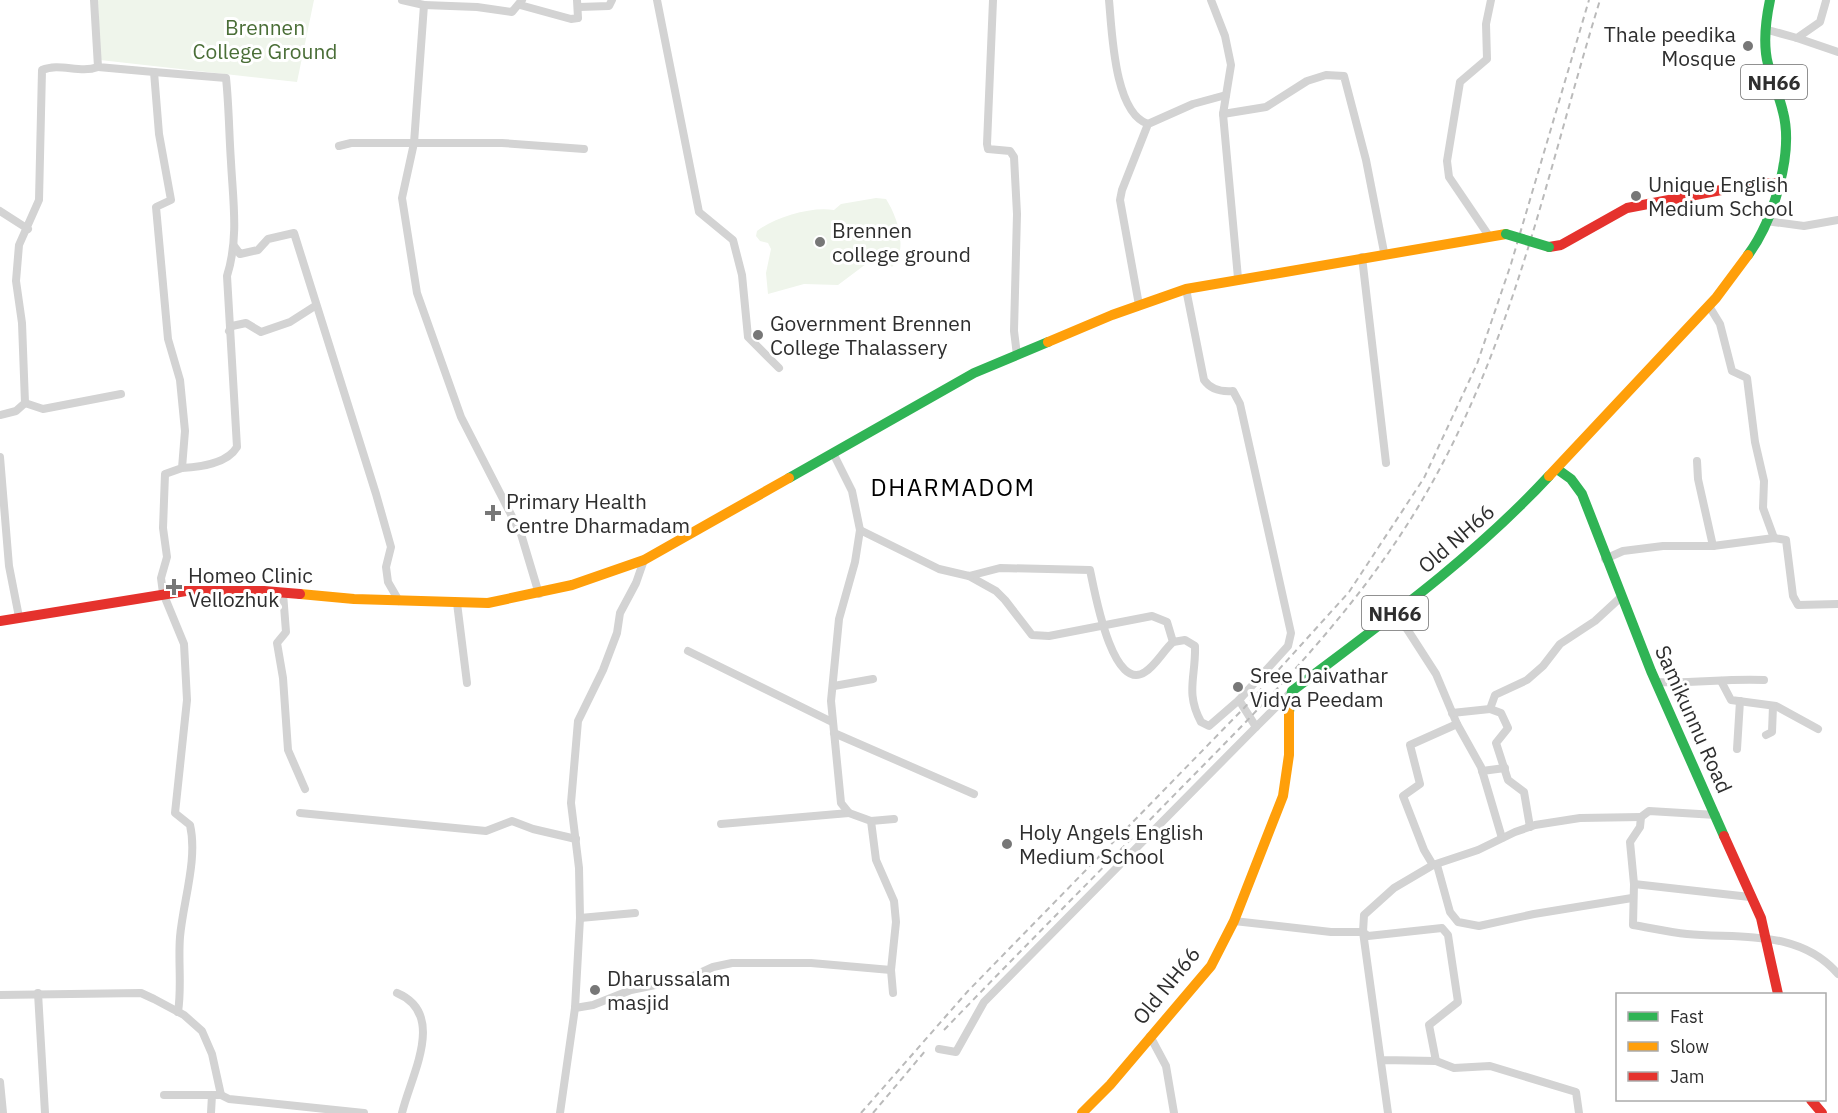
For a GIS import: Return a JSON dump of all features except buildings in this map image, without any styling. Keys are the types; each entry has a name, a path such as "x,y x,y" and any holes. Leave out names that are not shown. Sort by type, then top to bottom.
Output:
{"main road":[{"name":"Old NH66","path":"1082,1113 1110,1085 1211,966 1234,921 1283,796 1289,755 1289,703 1292,691 1445,576 1518,510 1709,306 1756,244 1781,183 1785,150 1784,114 1767,61 1767,14 1770,0"},
{"path":"0,621 163,593 205,590 457,603 488,603 539,594 604,576 644,560 974,373 1139,305 1186,289 1384,252 1506,234 1549,247 1561,245 1627,208 1758,183 1781,183"},
{"name":"Samikunnu Road","path":"1557,469 1571,479 1581,495 1656,682 1761,918 1778,993"},
{"path":"1812,1101 1822,1113"}],"street":[{"path":"94,0 98,67"},
{"path":"404,0 424,5 477,7 504,13 512,12 521,3 566,20 578,18 578,4 604,8 609,6 612,0"},
{"path":"657,0 699,212 733,240 742,275 748,338 779,368"},
{"path":"993,0 987,147 991,150 1010,151 1014,157 1017,214 1014,331 1017,355"},
{"path":"1109,0 1117,72 1133,115 1148,124"},
{"path":"1211,0 1229,52 1231,74 1223,114 1238,278"},
{"path":"1489,236 1449,177 1447,161 1460,82 1463,76 1487,59 1486,20 1491,0"},
{"path":"1797,38 1821,22 1826,1"},
{"path":"424,5 414,143 402,198 417,293 460,417 521,534 539,594"},
{"path":"1768,30 1838,52"},
{"path":"25,403 22,322 16,281 19,245 39,200 42,70 56,67 87,70 98,67 226,78 235,207 234,246 226,276 237,447 232,455 224,459 165,474 163,528 167,557 161,578 163,593 184,644 187,700 175,813 190,825 191,866 180,939 181,992 178,1012"},
{"path":"154,72 159,134 171,200 156,207 168,339 180,380 185,431 182,468"},
{"path":"1223,114 1266,106 1307,81 1326,75 1344,76 1366,160 1384,252"},
{"path":"1139,305 1120,200 1148,124 1193,104 1226,95"},
{"path":"339,146 351,143 502,143 584,149"},
{"path":"0,211 28,229"},
{"path":"1766,220 1804,226 1838,220"},
{"path":"234,246 240,254 258,250 268,239 294,233 315,306 376,494 391,548 386,567 388,582 399,601"},
{"path":"1362,257 1386,462"},
{"path":"969,576 1000,568 1090,570 1102,627 1113,654 1129,673 1136,675 1144,673 1173,642 1185,640 1195,646 1190,687 1192,700 1204,725 1215,722 1239,700 1288,646 1291,633 1240,404 1233,391 1222,392 1214,389 1204,380 1186,289"},
{"path":"229,331 232,326 246,323 261,332 290,322 315,306"},
{"path":"1709,306 1720,324 1732,371 1747,378 1755,442 1764,481 1763,508 1774,538"},
{"path":"25,403 43,409 121,394"},
{"path":"0,416 16,411 25,403"},
{"path":"833,453 852,491 860,530 855,562 839,619 832,722 839,797 844,809 849,813 871,820 894,819"},
{"path":"0,457 9,566 19,617"},
{"path":"1697,461 1698,479 1713,546"},
{"path":"860,530 939,569 969,576 996,591 1032,635 1049,636 1157,616 1167,622 1173,642"},
{"path":"1605,559 1623,551 1663,546 1713,546 1774,538 1786,540 1793,596 1798,605 1838,604"},
{"path":"560,1113 575,1008 580,918 572,803 578,721 603,670 617,633 620,613 636,583 644,560"},
{"path":"283,593 286,632 277,643 284,678 288,750 305,789"},
{"path":"1490,709 1495,694 1527,680 1543,666 1560,644 1595,621 1621,597"},
{"path":"457,603 467,683"},
{"path":"1391,616 1407,629 1436,674 1457,724 1482,771 1502,837"},
{"path":"688,651 832,722"},
{"path":"834,686 873,679"},
{"path":"1656,682 1764,680"},
{"path":"1721,681 1731,700 1773,706 1788,711 1818,729"},
{"path":"939,1049 956,1052 984,1002 1292,691"},
{"path":"1239,700 1256,727"},
{"path":"1737,749 1740,701"},
{"path":"1766,735 1772,732 1773,706"},
{"path":"1452,713 1490,709 1501,713 1508,728 1496,743 1508,780 1524,792 1530,827"},
{"path":"1457,724 1410,746 1420,784 1403,796 1424,850 1435,865 1450,912 1458,922 1479,927 1533,914 1632,898"},
{"path":"834,733 938,776 974,794"},
{"path":"1482,771 1505,768"},
{"path":"1388,1113 1363,932 1364,915 1394,888 1435,865 1479,850 1502,837 1530,827 1580,818 1641,817 1649,811 1716,815"},
{"path":"300,813 486,831 513,821 533,829 576,839"},
{"path":"721,824 849,813"},
{"path":"1641,817 1640,828 1630,842 1634,884 1633,925 1687,934 1765,937 1810,951 1838,974"},
{"path":"871,820 876,860 894,902 896,922 891,970 893,993"},
{"path":"1634,884 1750,897"},
{"path":"580,918 635,913"},
{"path":"1234,921 1331,932 1363,932 1368,936 1442,928 1448,935 1458,1002 1429,1024 1436,1061"},
{"path":"575,1008 593,1005 631,990 690,978 713,967 732,963 811,963 891,970"},
{"path":"38,993 45,1113"},
{"path":"0,995 141,993 178,1012 202,1031 212,1054 221,1095"},
{"path":"397,993 408,998 422,1015 423,1049 410,1081 402,1113"},
{"path":"1150,1036 1166,1066 1174,1113"},
{"path":"1382,1060 1436,1061 1454,1068 1490,1066 1576,1092 1579,1113"},
{"path":"0,1082 3,1113"},
{"path":"164,1095 221,1095 229,1099 364,1113"},
{"path":"211,1113 212,1095"}],"green space":[{"name":"Brennen College Ground","path":"98,0 314,0 297,82 100,60"},
{"path":"876,198 886,199 900,233 900,252 892,267 883,258 874,258 838,285 804,284 768,294 766,273 771,249 768,243 760,241 756,236 757,231 774,221 794,214 825,209 834,210 841,204"}],"railway":[{"path":"861,1113 968,991 1244,708 1349,592 1424,478 1477,364 1511,264 1589,0"},
{"path":"944,1030 1282,683 1346,610 1403,531 1428,490 1458,432 1507,312 1528,250 1600,0"},
{"path":"873,1113 926,1050"}],"traffic: fast":[{"path":"1748,255 1766,224 1773,206 1786,147 1783,112 1766,57 1766,24 1770,0"},
{"path":"1506,234 1549,247"},
{"path":"789,478 974,373 1048,342"},
{"path":"1557,469 1571,479 1582,494 1651,671 1724,836"},
{"path":"1289,712 1292,691 1458,563 1549,476"}],"traffic: slow":[{"path":"1048,342 1112,315 1186,289 1506,234"},
{"path":"1549,476 1716,298 1748,255"},
{"path":"300,594 354,599 488,603 572,585 644,560 789,478"},
{"path":"1082,1113 1110,1085 1211,966 1234,921 1283,796 1289,755 1289,712"}],"traffic: jam":[{"path":"1549,247 1561,245 1627,208 1758,183 1781,183"},
{"path":"0,621 186,591 264,591 300,594"},
{"path":"1724,836 1761,918 1778,993"},
{"path":"1812,1101 1822,1113"}],"place":[{"name":"Thale peedika Mosque","path":"1748,46"},
{"name":"Unique English Medium School","path":"1636,196"},
{"name":"Brennen college ground","path":"820,242"},
{"name":"Government Brennen College Thalassery","path":"758,335"},
{"name":"Primary Health Centre Dharmadam","path":"493,513"},
{"name":"Homeo Clinic Vellozhuk","path":"174,587"},
{"name":"Sree Daivathar Vidya Peedam","path":"1238,687"},
{"name":"Holy Angels English Medium School","path":"1007,844"},
{"name":"Dharussalam masjid","path":"595,990"}],"district":[{"name":"DHARMADOM","path":"953,487"}]}
